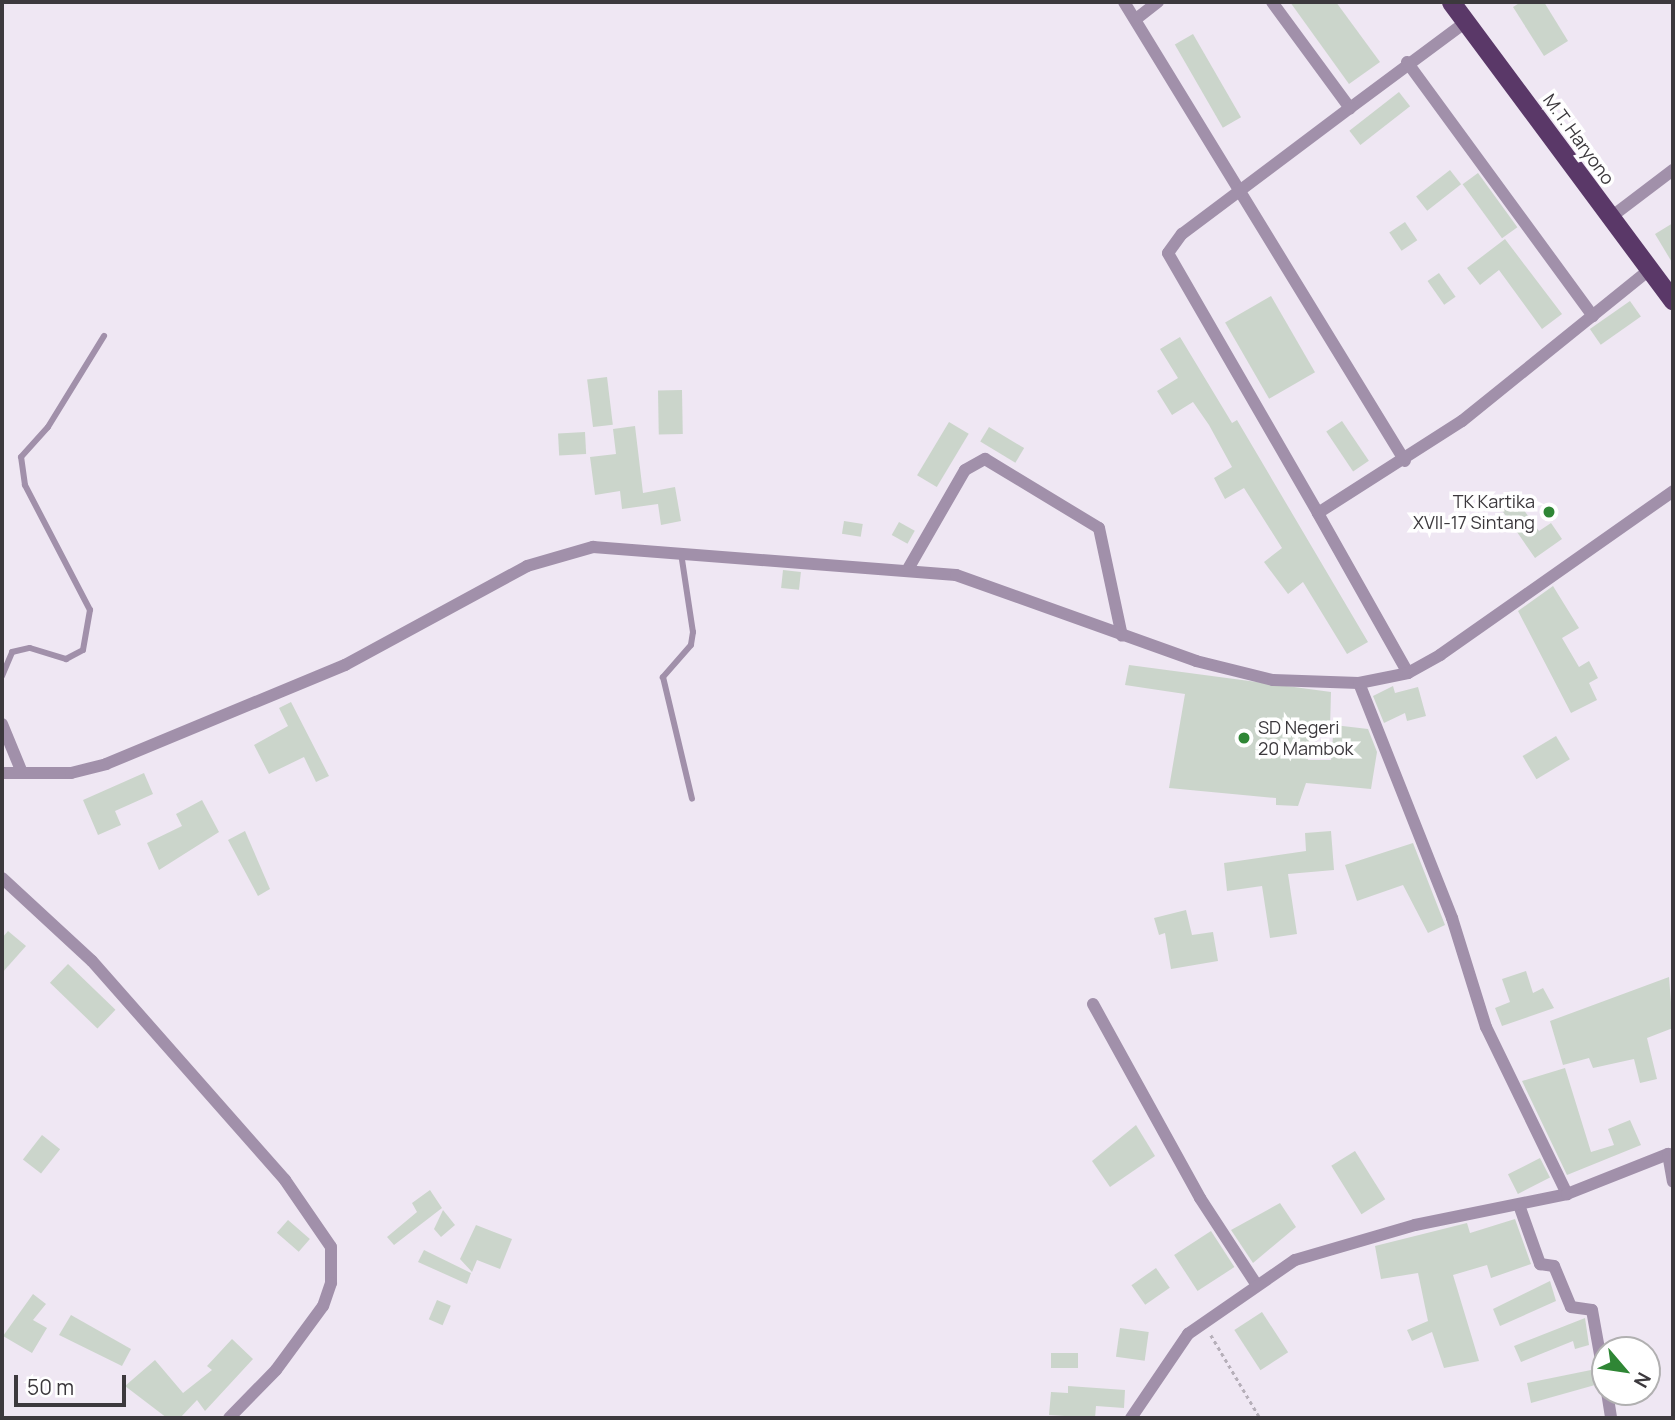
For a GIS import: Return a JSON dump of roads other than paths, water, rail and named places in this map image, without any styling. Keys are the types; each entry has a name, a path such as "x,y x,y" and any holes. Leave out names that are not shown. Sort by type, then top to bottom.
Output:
{"highway":[{"name":"M.T. Haryono","path":"1451,2 1673,301"}],"street":[{"path":"1124,2 1236,193 1405,461"},
{"path":"1136,19 1158,2"},
{"path":"1272,2 1350,108"},
{"path":"1408,673 1168,253 1182,234 1407,62 1466,22"},
{"path":"1407,62 1593,316"},
{"path":"1611,217 1673,170"},
{"path":"1318,513 1405,461 1650,270"},
{"path":"908,569 965,470 985,459 1099,528 1122,636"},
{"path":"2,773 21,770 71,773 106,764 345,665 546,558 593,547 680,551 956,575 1122,636 1273,680 1359,683 1408,673 1673,491"},
{"path":"1359,683 1452,918 1486,1027 1567,1194"},
{"path":"2,724 21,770"},
{"path":"2,878 92,961 285,1180 331,1247 331,1283 323,1306 276,1370 229,1418"},
{"path":"1093,1004 1200,1198 1256,1283"},
{"path":"1131,1418 1170,1355 1203,1321 1256,1283 1315,1251 1567,1194 1671,1152 1673,1182"},
{"path":"1519,1205 1540,1264 1554,1266 1571,1307 1592,1310 1597,1336"}],"lane":[{"path":"2,676 12,652 30,648 66,659 83,650 90,610 25,485 21,457 48,427 104,336"},
{"path":"680,551 693,632 691,645 663,677 692,799"}],"place":[{"name":"TK Kartika XVII-17 Sintang","path":"1549,512"},
{"name":"SD Negeri 20 Mambok","path":"1244,738"}]}
